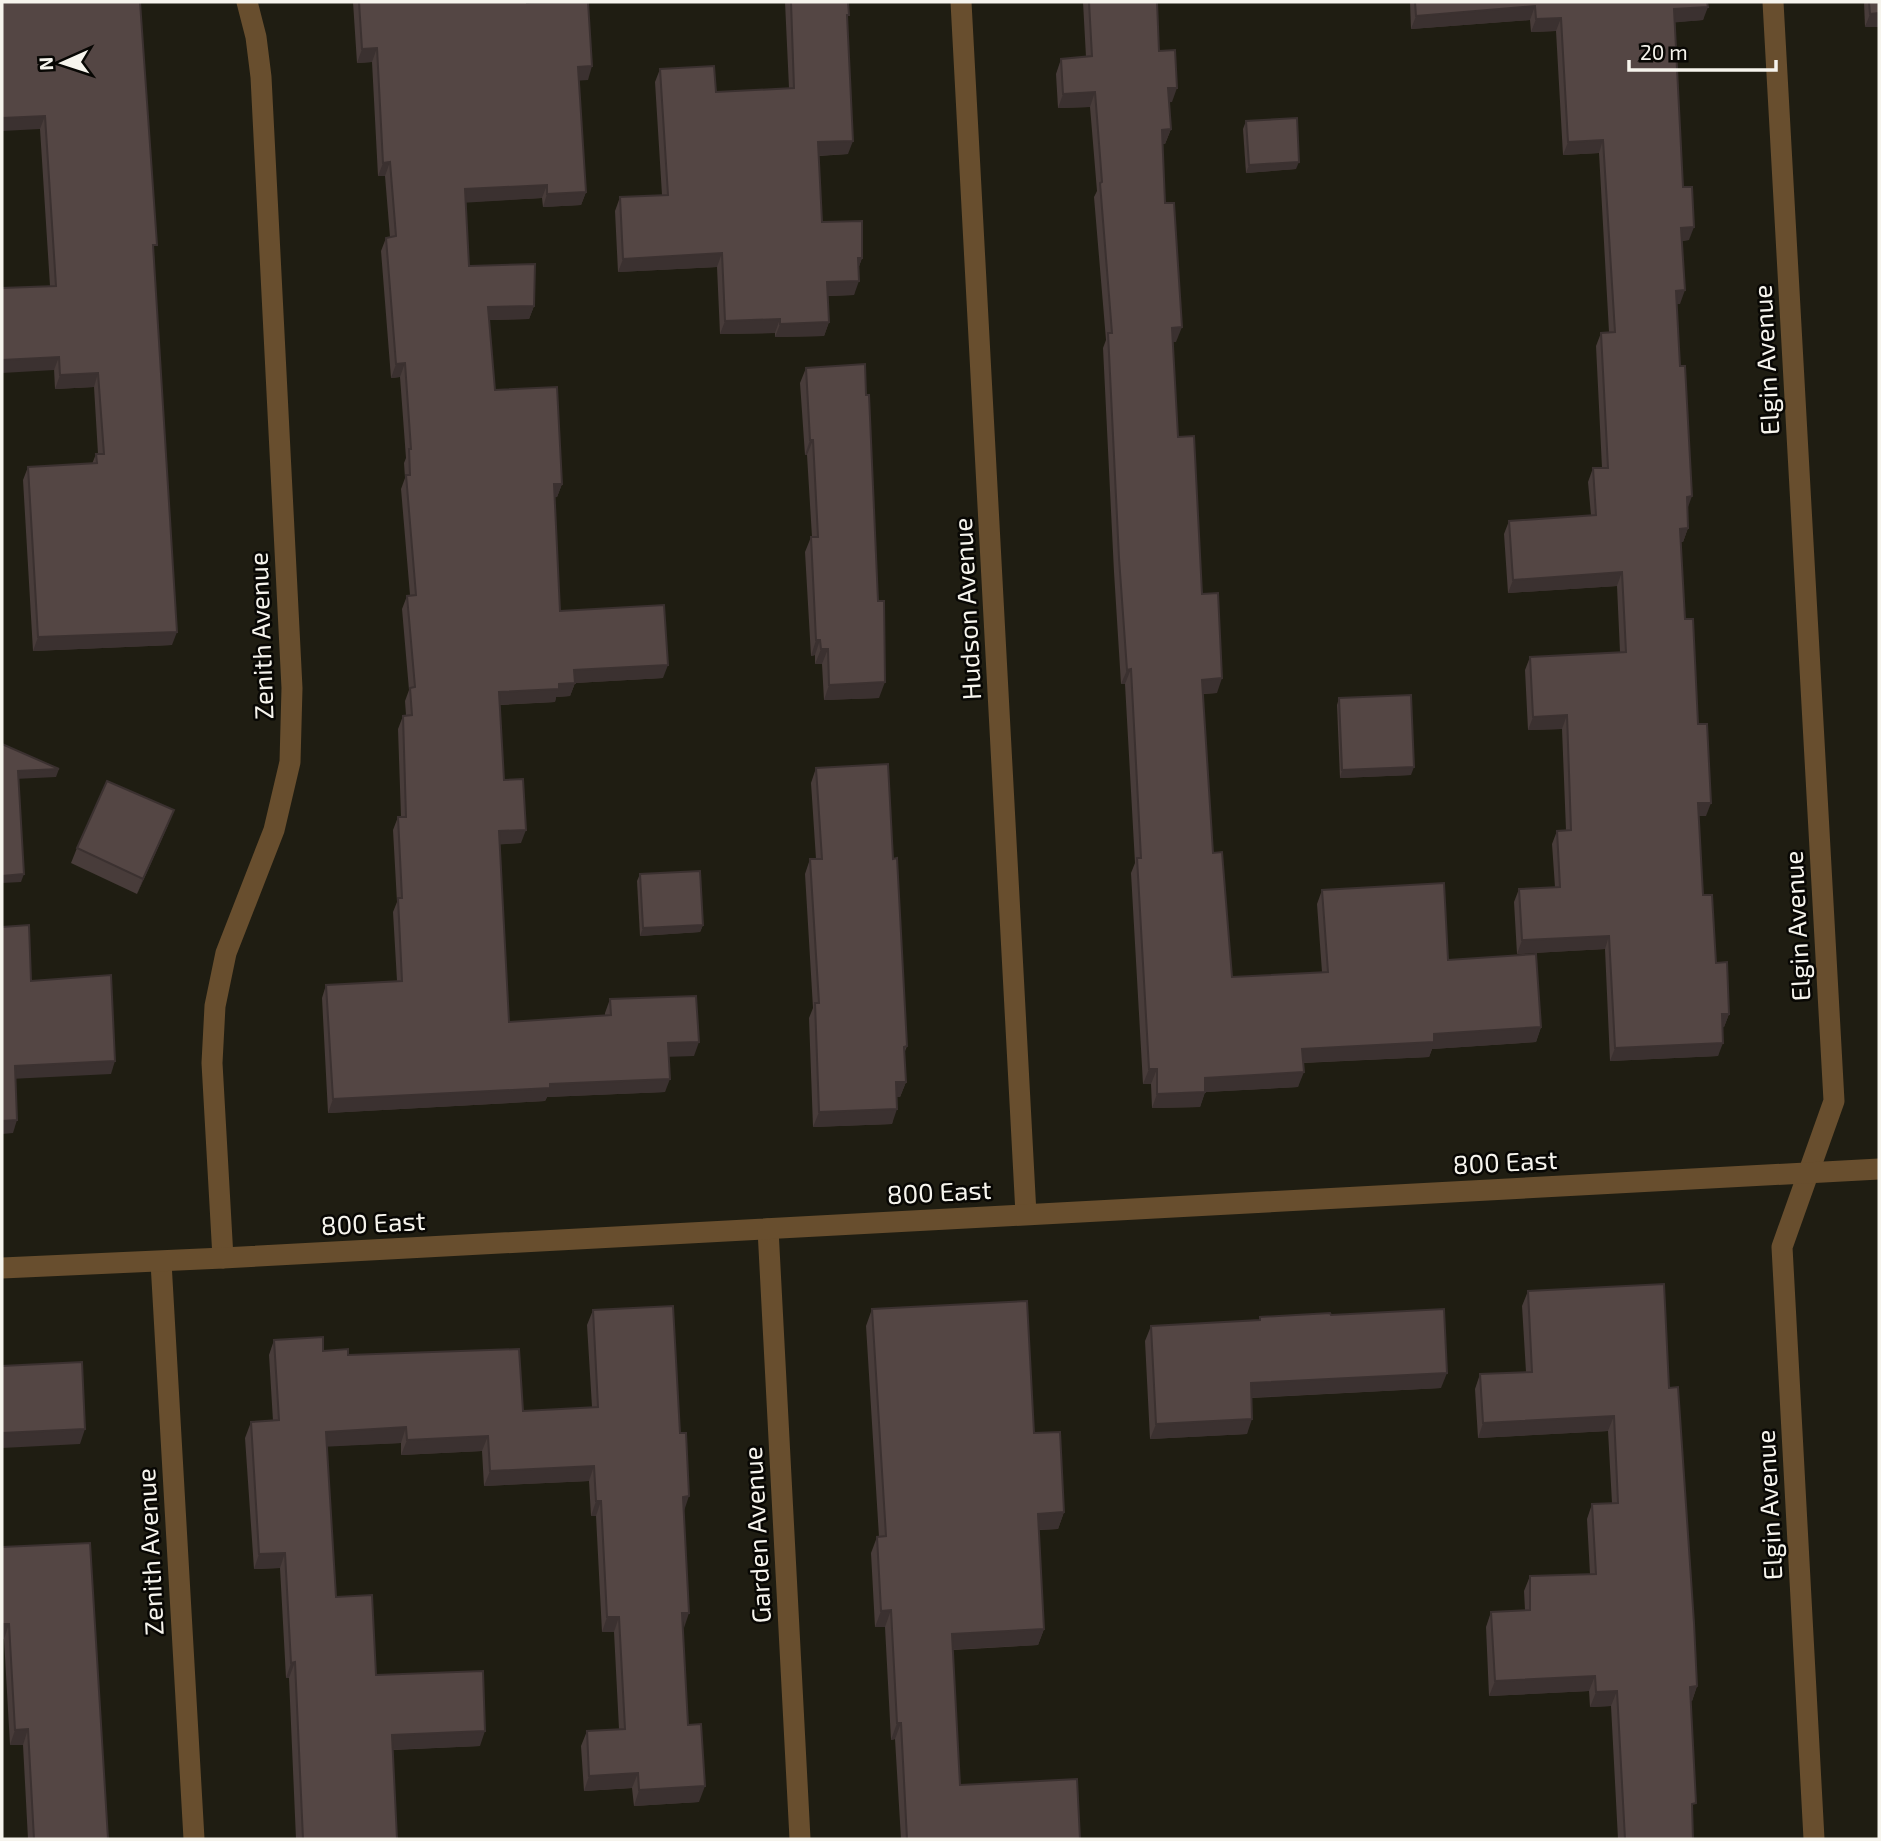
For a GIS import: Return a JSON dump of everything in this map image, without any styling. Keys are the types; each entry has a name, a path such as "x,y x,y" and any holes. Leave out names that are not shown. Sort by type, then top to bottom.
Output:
{"street":[{"name":"Zenith Avenue","path":"223,1258 212,1063 215,1006 226,953 274,830 290,762 292,701 261,77 256,37 247,2"},
{"name":"Hudson Avenue","path":"961,2 1026,1214"},
{"name":"Elgin Avenue","path":"1773,2 1834,1101 1782,1247 1814,1839"},
{"name":"800 East","path":"2,1268 160,1262 1879,1169"},
{"name":"Garden Avenue","path":"768,1228 800,1839"},
{"name":"Zenith Avenue","path":"160,1262 194,1839"}],"building":[{"path":"2,2 140,2 157,245 153,245 177,632 38,637 28,467 97,463 96,454 104,454 98,373 60,375 59,357 2,360 2,288 56,286 45,116 2,118"},
{"path":"359,2 588,2 592,66 578,67 586,192 547,194 547,185 465,189 469,266 535,264 534,306 488,307 495,390 557,387 562,484 554,484 560,611 664,605 668,665 574,670 575,683 559,684 559,689 499,692 504,780 523,779 526,830 499,831 509,1022 611,1015 610,999 696,996 699,1042 668,1043 670,1079 550,1084 550,1088 333,1099 326,985 402,981 398,817 406,817 403,716 412,715 410,688 415,687 407,596 416,595 406,475 410,475 411,449 405,363 396,364 386,238 396,236 390,162 383,163 377,48 362,49"},
{"path":"791,2 848,2 853,141 818,142 822,222 862,221 862,258 858,258 859,281 827,282 829,322 780,324 780,319 725,321 722,253 623,259 620,197 668,195 660,69 714,66 716,92 794,88"},
{"path":"1089,2 1157,2 1159,51 1175,50 1177,88 1168,88 1171,129 1162,130 1165,203 1174,203 1182,327 1172,328 1178,437 1194,436 1202,594 1218,593 1222,678 1202,680 1213,853 1222,852 1232,977 1328,972 1322,890 1444,883 1448,960 1536,954 1541,1027 1434,1034 1434,1042 1302,1049 1304,1072 1205,1078 1205,1092 1157,1094 1157,1069 1149,1069 1137,858 1141,858 1131,669 1127,670 1119,558 1108,333 1112,333 1095,92 1063,94 1061,59 1092,56"},
{"path":"1415,2 1707,2 1708,7 1674,9 1683,187 1692,187 1694,227 1681,228 1685,290 1676,291 1680,366 1685,366 1692,496 1687,497 1688,528 1680,529 1685,619 1693,619 1698,724 1707,724 1711,803 1698,803 1703,895 1712,895 1716,963 1727,962 1729,1014 1722,1014 1723,1043 1615,1048 1609,936 1522,940 1519,889 1560,887 1557,831 1571,830 1567,715 1533,717 1530,657 1626,652 1622,572 1513,580 1509,521 1596,515 1593,468 1608,468 1601,333 1615,332 1603,140 1568,142 1561,18 1536,19 1535,6 1416,16"},
{"path":"1869,2 1879,2 1879,13 1870,14"},
{"path":"1297,118 1299,162 1249,165 1246,121"},
{"path":"865,364 866,395 869,395 878,601 884,601 885,682 829,685 828,649 821,649 820,640 816,640 811,537 818,537 806,368"},
{"path":"1411,695 1414,767 1342,770 1339,698"},
{"path":"2,744 59,769 18,771 24,874 2,876"},
{"path":"888,764 893,859 897,858 907,1046 904,1047 906,1082 896,1082 897,1109 819,1112 815,1003 819,1003 810,859 822,859 816,768"},
{"path":"107,781 174,810 143,879 77,848"},
{"path":"700,871 703,925 643,928 640,874"},
{"path":"29,925 31,981 111,975 115,1061 15,1066 17,1120 2,1121 2,927"},
{"path":"1664,1284 1669,1388 1678,1387 1694,1623 1697,1686 1690,1687 1696,1803 1692,1804 1693,1839 1625,1839 1617,1691 1596,1692 1595,1676 1495,1681 1491,1612 1530,1610 1530,1576 1596,1574 1592,1504 1618,1503 1614,1416 1483,1423 1480,1374 1532,1372 1528,1291"},
{"path":"1027,1301 1034,1433 1060,1432 1064,1512 1038,1514 1044,1629 952,1634 960,1785 1077,1779 1080,1839 907,1839 891,1610 881,1611 877,1537 886,1536 872,1309"},
{"path":"673,1306 680,1433 686,1433 689,1496 683,1497 689,1613 682,1613 688,1725 701,1724 705,1786 639,1790 638,1773 589,1776 587,1731 625,1729 619,1617 607,1617 601,1501 596,1501 594,1466 490,1471 488,1436 407,1440 406,1427 326,1432 336,1597 372,1595 376,1675 483,1671 485,1731 392,1735 397,1839 303,1839 295,1662 291,1663 285,1553 259,1554 251,1422 279,1420 274,1340 323,1337 323,1351 348,1349 348,1355 519,1349 523,1411 598,1407 593,1310"},
{"path":"1444,1309 1447,1373 1251,1383 1252,1419 1156,1424 1151,1326 1260,1320 1260,1317"},
{"path":"82,1362 85,1429 2,1433 2,1366"},
{"path":"90,1543 108,1839 34,1839 28,1729 15,1730 9,1624 2,1624 2,1547"}]}
